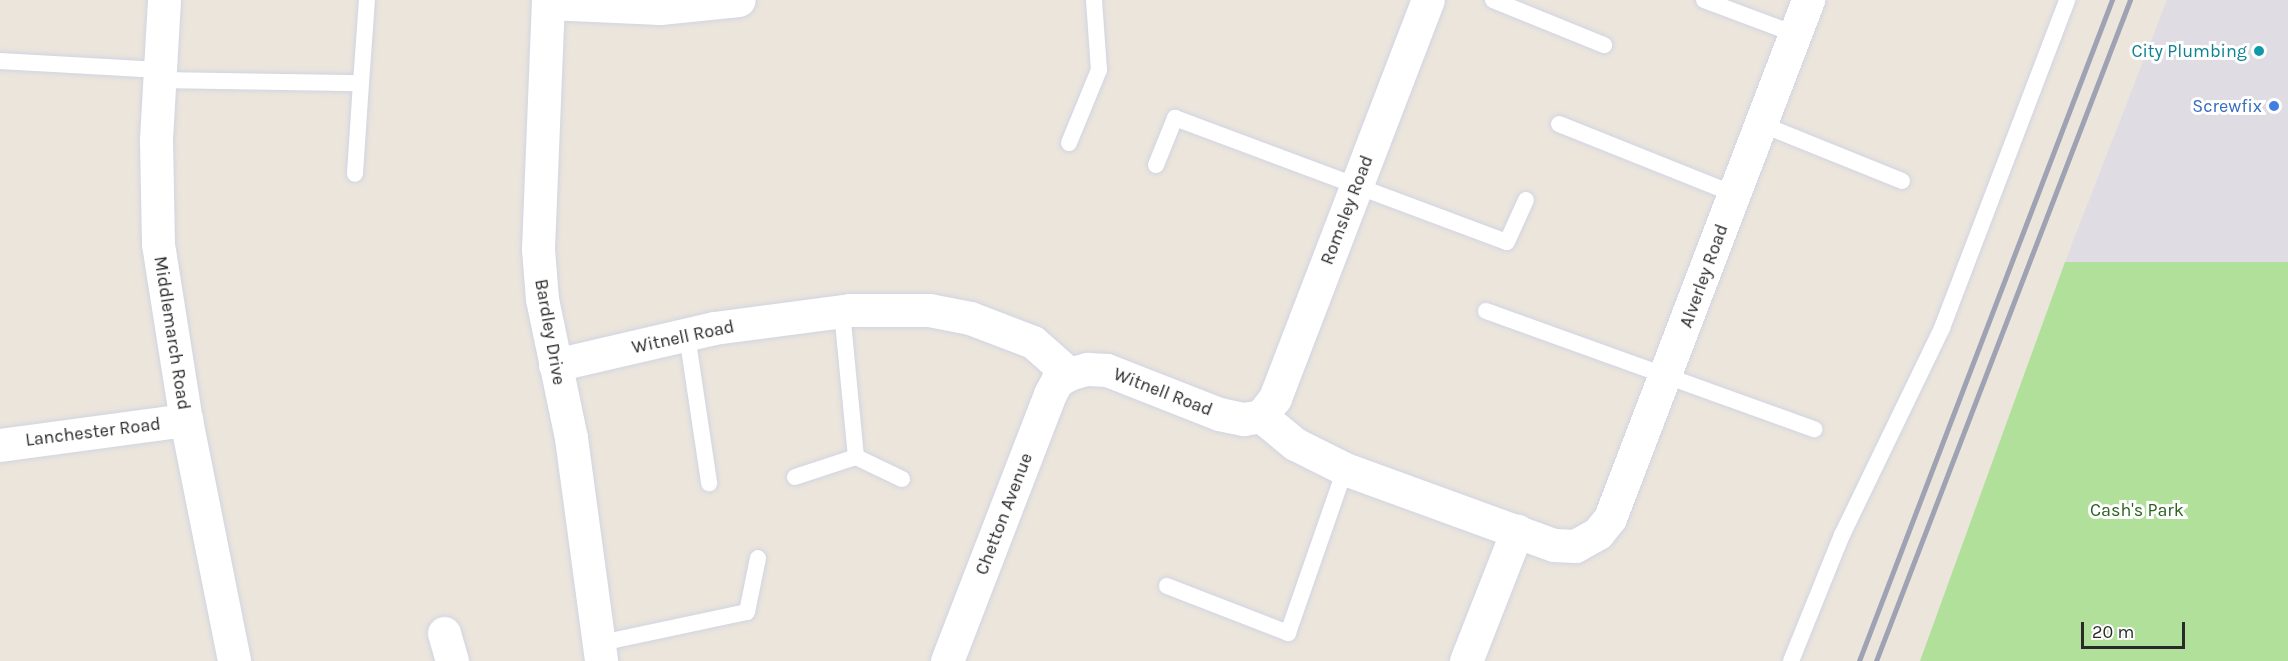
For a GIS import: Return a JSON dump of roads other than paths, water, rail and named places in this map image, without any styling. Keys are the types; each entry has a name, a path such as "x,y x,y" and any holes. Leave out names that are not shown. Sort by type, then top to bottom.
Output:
{"street":[{"name":"Middlemarch Road","path":"164,0 159,75 158,244 186,420 234,661"},
{"path":"548,1 660,8 739,0"},
{"name":"Romsley Road","path":"1261,416 1275,398 1428,0"},
{"name":"Alverley Road","path":"1517,531 1554,545 1575,546 1598,533 1610,518 1666,378 1808,0"},
{"name":"Bardley Drive","path":"548,1 538,249 555,365 571,438 601,652"},
{"name":"Witnell Road","path":"555,365 687,334 842,311 929,310 970,318 1033,342 1070,374 1107,370 1219,414 1243,419 1261,416"},
{"name":"Chetton Avenue","path":"947,661 1050,393 1058,381 1070,374"},
{"path":"1261,416 1295,444 1345,469 1517,531 1466,661"},
{"name":"Lanchester Road","path":"0,445 186,420"}],"lane":[{"path":"355,174 367,0"},
{"path":"1070,143 1099,70 1094,0"},
{"path":"1492,0 1604,45"},
{"path":"1704,0 1795,34"},
{"path":"1791,661 1842,535 1942,328 2067,0"},
{"path":"0,61 159,75 361,83"},
{"path":"1156,165 1175,118 1507,242 1526,200"},
{"path":"1559,124 1734,194"},
{"path":"1761,124 1902,182"},
{"path":"842,311 856,457"},
{"path":"1486,311 1666,378 1814,429"},
{"path":"687,334 709,483"},
{"path":"795,477 856,457 902,479"},
{"path":"1167,586 1288,633 1345,469"},
{"path":"601,652 747,612 758,558"}],"railway":[{"path":"1859,661 2112,0"},
{"path":"1876,661 2130,0"}],"place":[{"name":"City Plumbing","path":"2259,51"},
{"name":"Screwfix","path":"2274,106"}],"park label":[{"name":"Cash's Park","path":"2137,510"}]}
